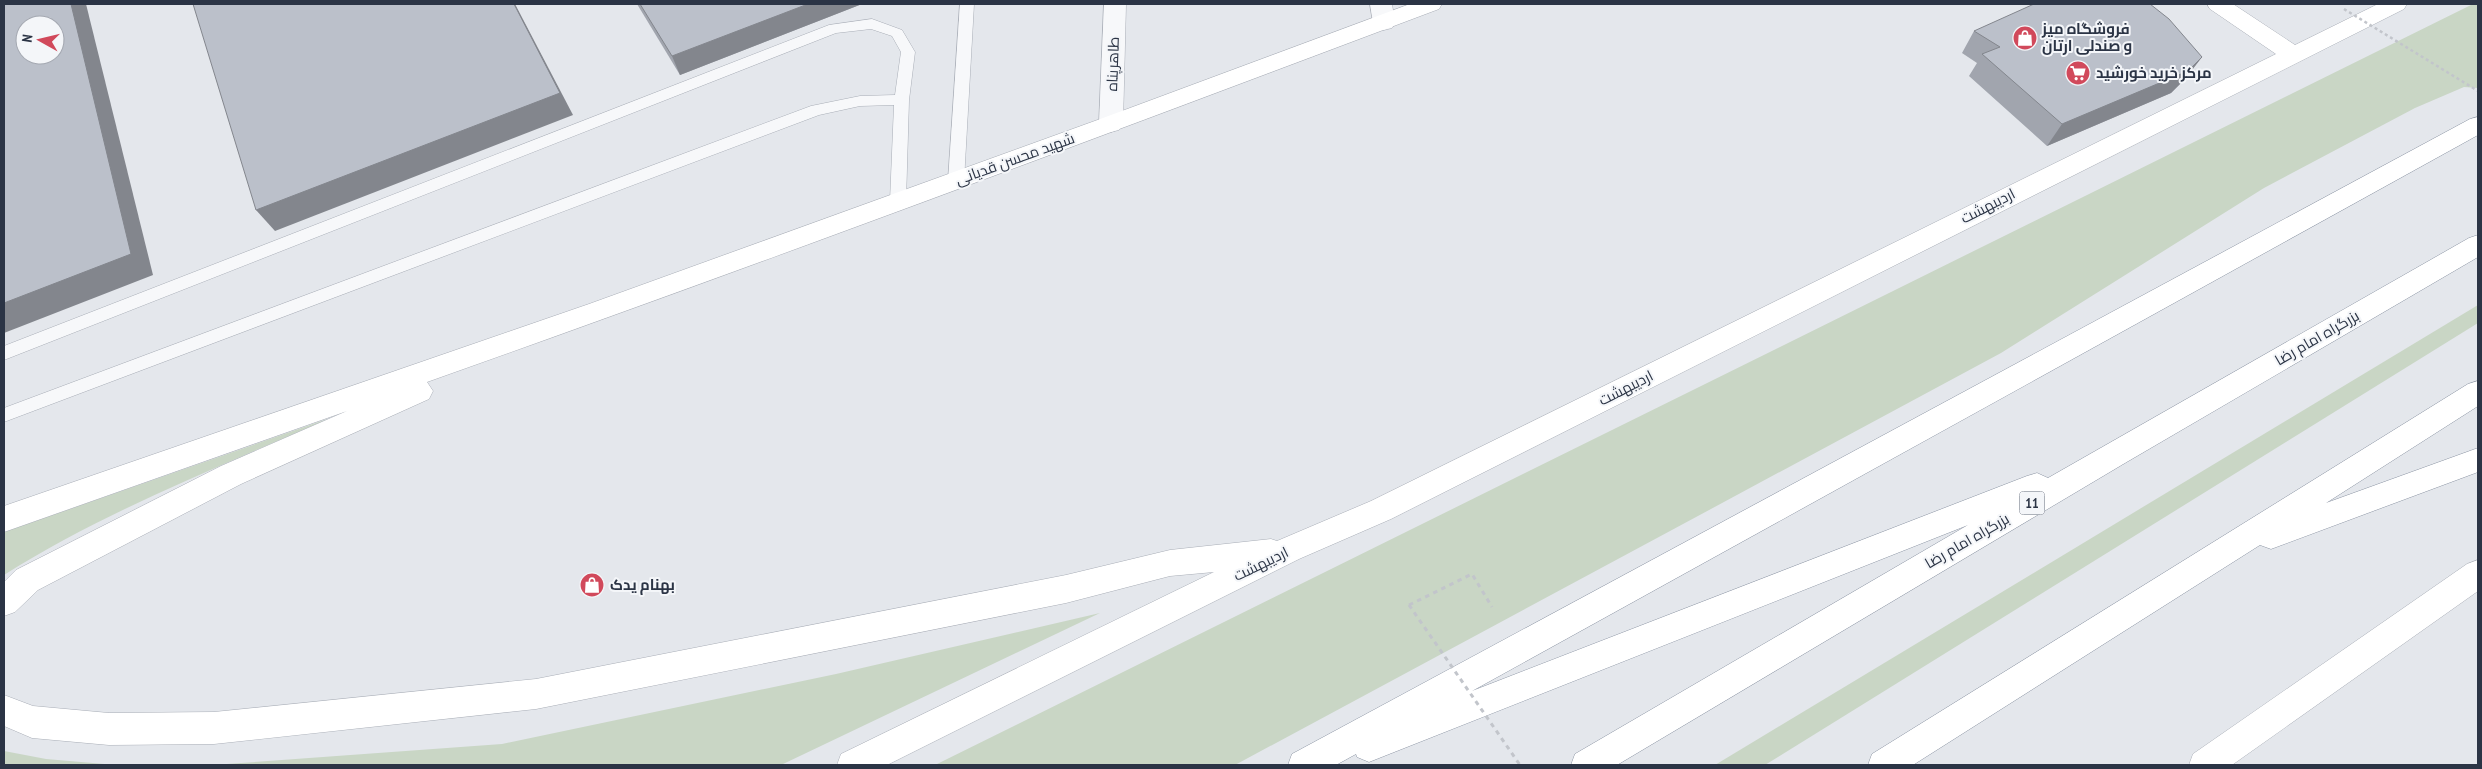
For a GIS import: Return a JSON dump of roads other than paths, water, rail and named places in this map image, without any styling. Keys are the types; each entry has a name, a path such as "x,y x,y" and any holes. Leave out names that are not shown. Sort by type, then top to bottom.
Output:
{"main road":[{"name":"شهید محسن قدیانی","path":"598,311 1111,124 1383,13 1431,4"},
{"path":"2218,4 2292,54"},
{"name":"اردیبهشت","path":"853,765 1288,550 1381,510 2292,54 2396,4"},
{"path":"1304,765 2478,125"},
{"name":"بزرگراه امام رضا","path":"1587,765 2115,454 2478,244"},
{"path":"4,519 598,311"},
{"path":"4,602 27,580 230,475 598,311"},
{"path":"1884,765 2478,392"},
{"path":"1320,765 2115,454"},
{"path":"2218,556 2478,460"},
{"path":"4,710 32,722 108,729 214,728 536,694 1066,589 1170,563 1288,550"},
{"path":"2206,765 2478,574"}],"street":[{"name":"طاهرپناه","path":"1111,124 1115,4"}],"lane":[{"path":"956,181 967,4"},
{"path":"4,353 834,28 872,24 897,33 908,52 902,100 898,201"},
{"path":"4,415 816,110 860,101 902,100"}],"place":[{"name":"فروشگاه میز و صندلی ارتان","path":"2025,38"},
{"name":"مرکز خرید خورشید","path":"2078,73"},
{"name":"بهنام یدک","path":"592,585"}]}
